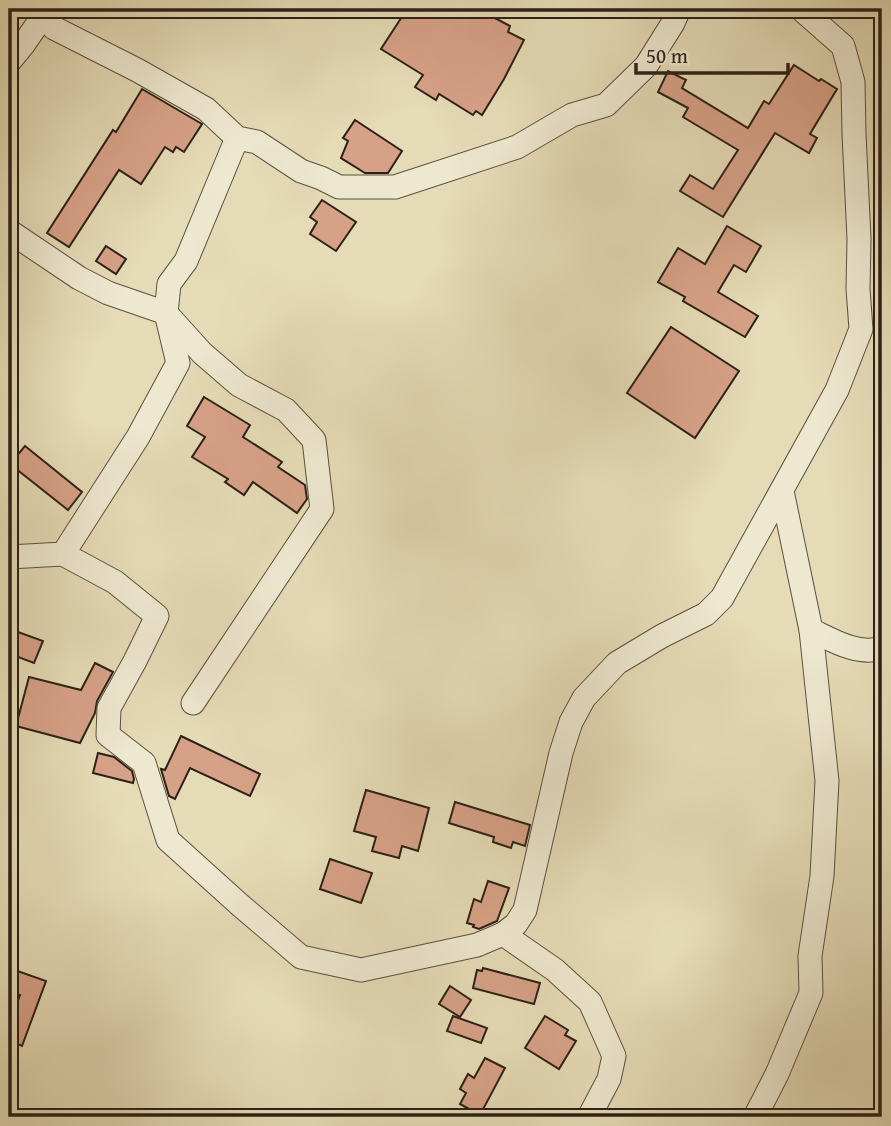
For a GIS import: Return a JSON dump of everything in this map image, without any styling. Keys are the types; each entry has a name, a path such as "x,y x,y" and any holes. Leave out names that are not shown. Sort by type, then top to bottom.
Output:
{"street":[{"path":"9,62 48,9"},
{"path":"48,9 48,18 54,28 206,109 237,138 257,142 301,171 339,187 396,187 517,147 572,115 606,105 646,66 679,9"},
{"path":"9,557 63,554 115,582 157,616 109,708 108,736 144,763 169,840 301,957 361,970 478,945 503,934 516,924 525,910 561,753 570,722 584,698 617,663 706,614 722,598 837,390 860,329 853,82 844,46 802,9"},
{"path":"63,554 138,437 177,363 166,313 169,284 186,261 237,138"},
{"path":"9,231 79,278 108,293 166,313 202,353 239,385 286,410 314,440 322,509 193,703"},
{"path":"757,1117 811,993 810,956 822,876 827,781 811,630 782,491"},
{"path":"811,630 849,648 882,649"},
{"path":"503,934 555,970 590,1002 614,1056 609,1079 589,1117"}],"building":[{"path":"407,9 478,9 510,26 508,32 524,40 482,115 476,111 473,115 439,94 436,100 415,87 423,75 381,49"},
{"path":"794,65 837,89 810,134 817,138 809,153 775,133 723,217 680,191 690,175 713,189 738,150 683,117 688,108 658,92 668,71 686,80 682,88 748,128 764,101 769,104"},
{"path":"142,89 202,124 184,152 176,147 173,152 165,147 141,184 119,170 69,247 47,233"},
{"path":"355,120 402,151 388,173 365,173 341,158 348,141 343,138"},
{"path":"322,200 356,222 336,251 310,234 317,222 310,217"},
{"path":"727,226 761,246 746,272 734,265 718,292 758,316 745,337 683,301 685,297 658,282 678,248 705,264"},
{"path":"106,246 126,259 116,274 96,261"},
{"path":"671,327 739,371 695,438 627,393"},
{"path":"204,397 250,425 243,437 282,462 278,467 305,485 307,499 297,513 253,482 244,495 225,482 228,479 192,457 205,437 187,426"},
{"path":"25,446 82,492 68,510 10,464"},
{"path":"18,632 43,641 34,663 10,654"},
{"path":"95,663 113,672 97,701 95,713 80,743 16,726 29,677 81,690"},
{"path":"181,736 260,774 250,796 190,768 175,799 169,796 161,769 165,770"},
{"path":"98,753 114,757 132,771 133,783 93,773"},
{"path":"366,790 429,808 418,851 402,846 399,858 372,851 376,837 354,831"},
{"path":"455,802 530,825 525,846 513,842 511,848 493,842 494,837 449,823"},
{"path":"330,859 372,873 361,903 320,889"},
{"path":"488,881 509,888 497,921 479,929 467,923 474,899 481,902"},
{"path":"9,968 46,981 22,1046 9,1040 9,1023 20,995 9,991"},
{"path":"483,968 540,983 534,1004 473,988 477,970 482,971"},
{"path":"450,986 471,1000 460,1017 439,1004"},
{"path":"453,1016 487,1028 481,1043 447,1031"},
{"path":"545,1016 568,1030 565,1035 576,1041 559,1069 525,1048"},
{"path":"485,1058 505,1068 480,1115 460,1104 466,1093 460,1089 468,1074 474,1078"}]}
